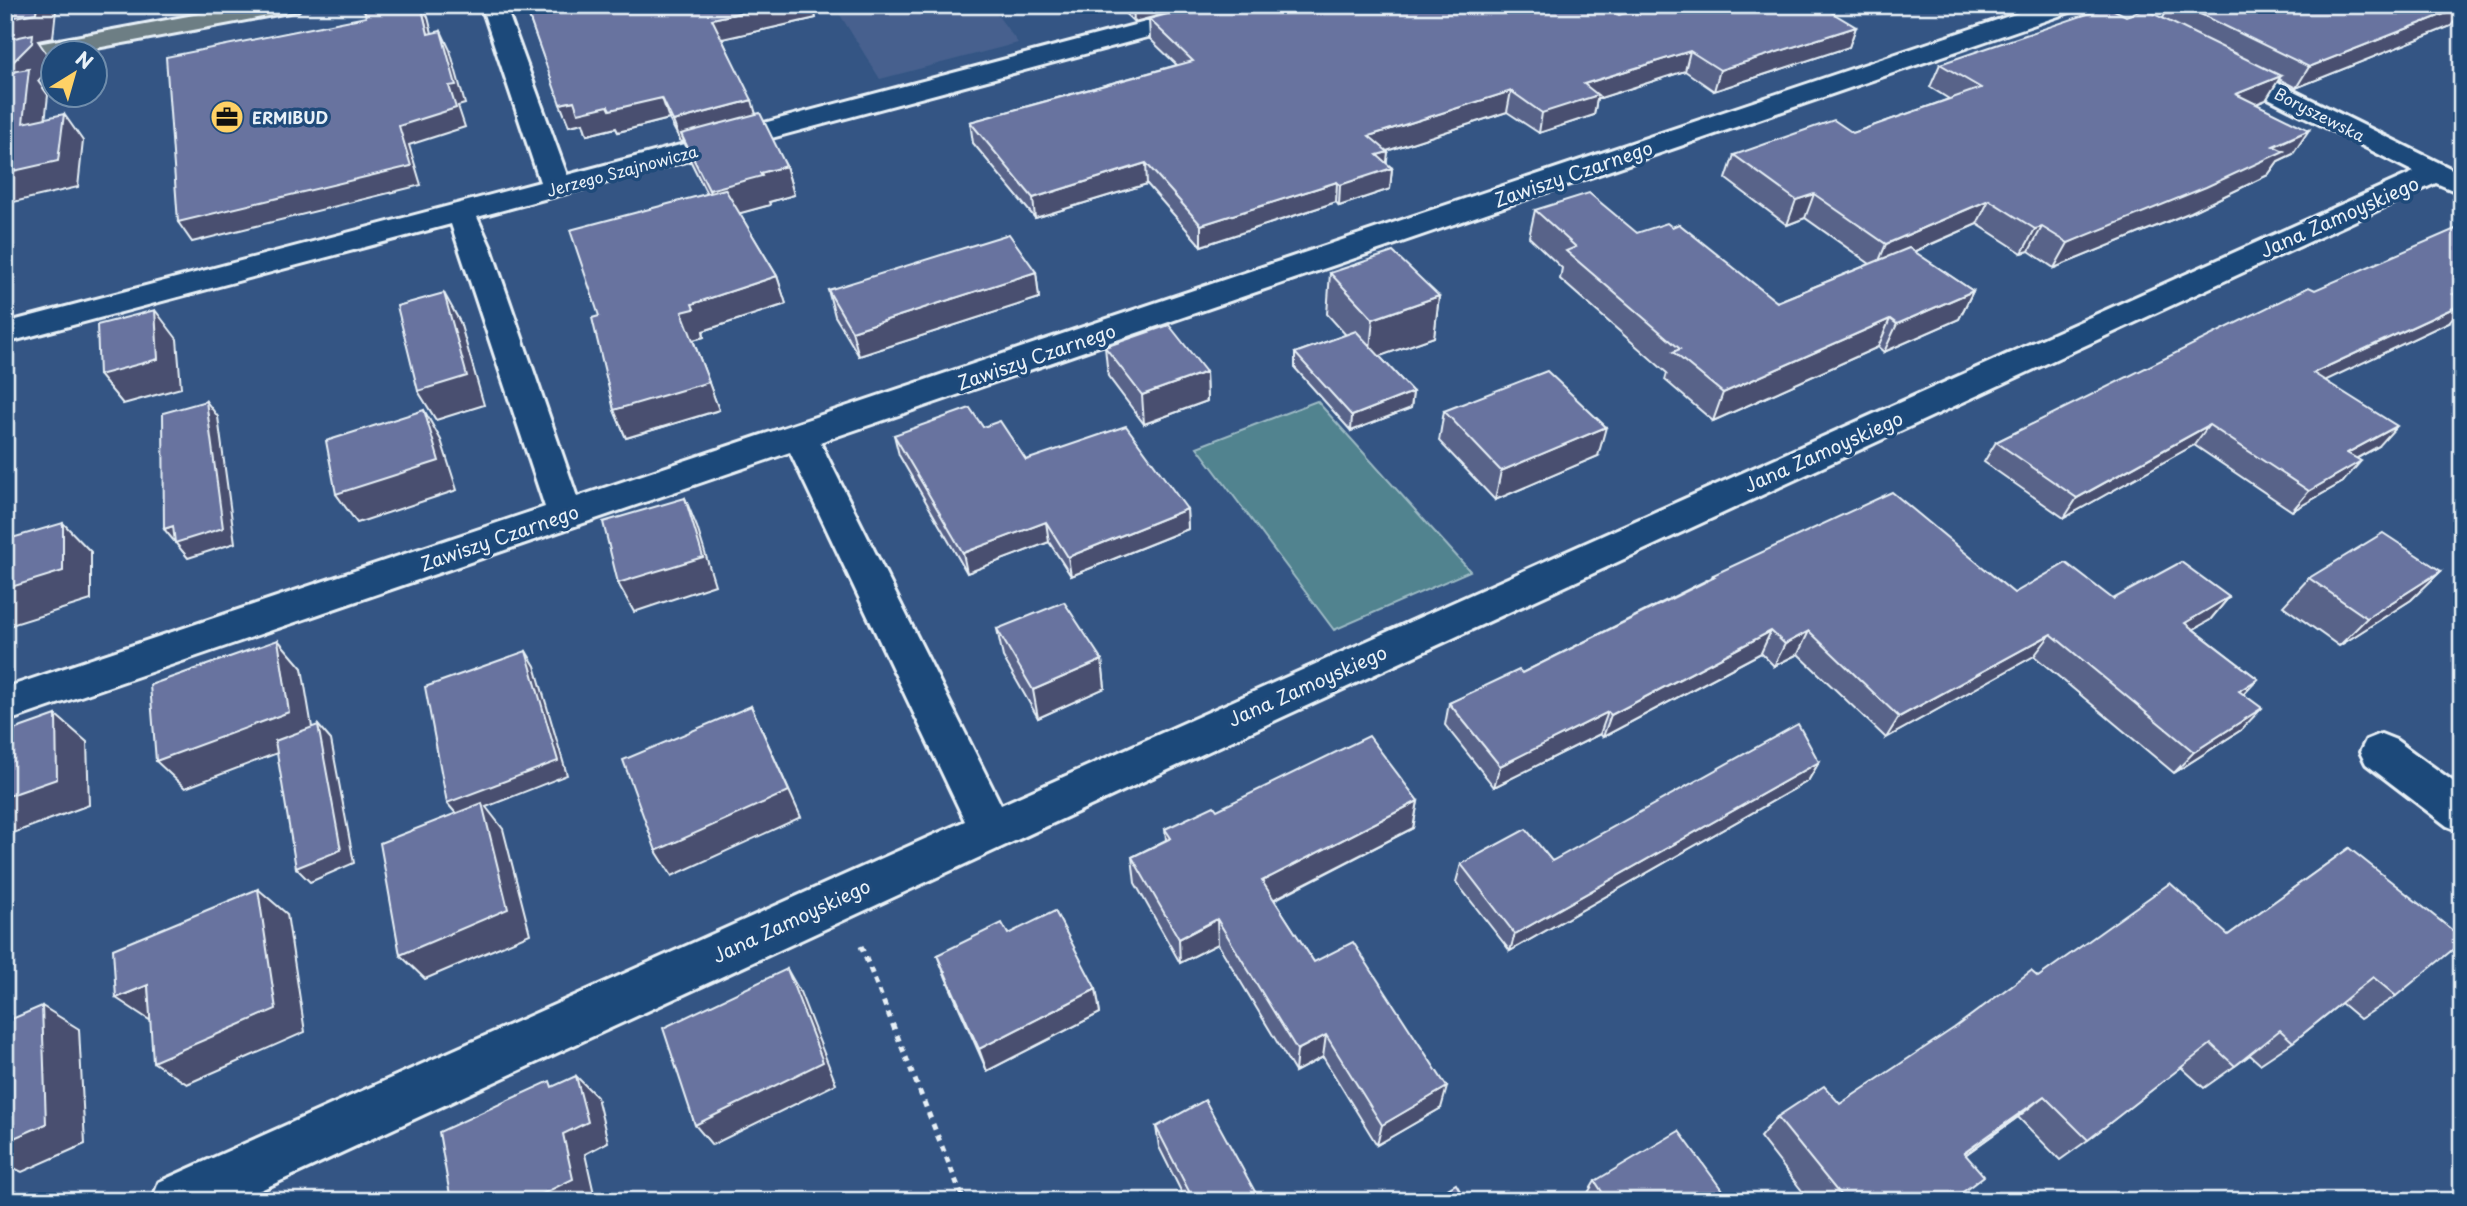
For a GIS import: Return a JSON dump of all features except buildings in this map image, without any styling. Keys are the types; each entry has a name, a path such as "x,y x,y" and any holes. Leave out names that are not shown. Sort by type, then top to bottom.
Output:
{"main road":[{"path":"5,58 289,5"}],"street":[{"path":"493,5 556,188"},
{"name":"Jerzego Szajnowicza","path":"5,333 1239,5"},
{"name":"Zawiszy Czarnego","path":"5,705 2067,5"},
{"name":"Boryszewska","path":"2202,55 2449,178"},
{"name":"Jana Zamoyskiego","path":"178,1201 990,828 2449,178"},
{"path":"460,212 475,248 565,514"},
{"path":"800,436 990,828"},
{"path":"2381,752 2462,813"}],"path":[{"path":"841,897 964,1201"}],"shaded area":[{"path":"834,5 990,5 1018,43 880,79"}],"green space":[{"path":"1317,401 1470,571 1334,630 1197,447"}],"place":[{"name":"ERMIBUD","path":"227,117"}]}
